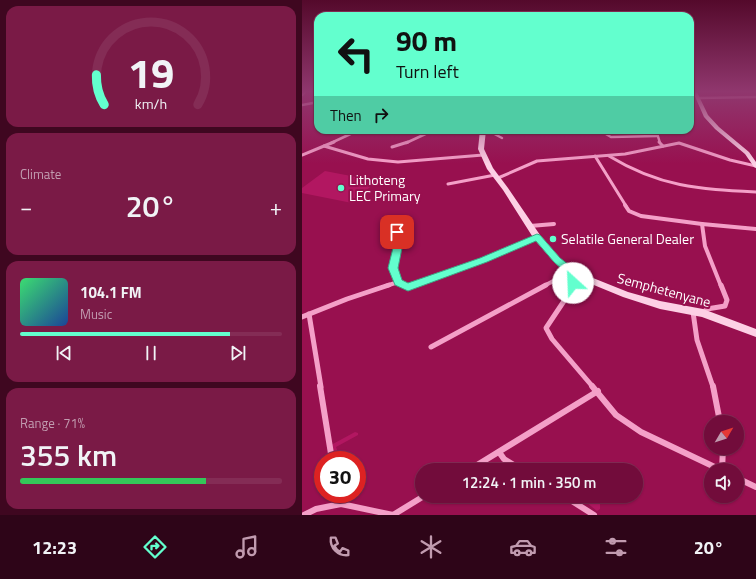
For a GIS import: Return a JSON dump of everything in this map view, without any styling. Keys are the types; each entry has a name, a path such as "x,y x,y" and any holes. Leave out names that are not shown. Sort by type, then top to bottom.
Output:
{"main road":[{"path":"706,116 713,124 747,153 756,166"},
{"name":"Semphetenyane","path":"482,134 481,142 483,155 496,177 537,237 557,260 572,274 626,295 704,314 756,332"}],"street":[{"path":"302,155 350,134"},
{"path":"392,146 403,144 425,134"},
{"path":"495,134 502,138"},
{"path":"607,134 611,137 657,136 663,146"},
{"path":"448,184 496,177 536,161 609,156 641,152 663,146 682,144 730,160 756,166"},
{"path":"324,146 368,159 398,162 483,155"},
{"path":"595,156 629,211 641,216 756,229"},
{"path":"609,156 634,172 674,185 756,192"},
{"path":"398,223 397,248 393,268 398,282 408,287 484,260 537,237"},
{"path":"530,226 554,224"},
{"path":"702,224 705,246 727,300 725,306 717,309 709,308 705,310 704,314"},
{"path":"431,347 572,274"},
{"path":"572,274 568,295 546,328 552,339 598,391 616,415 640,432 707,463"},
{"path":"302,317 398,282"},
{"path":"692,312 697,340 714,389 719,415"},
{"path":"309,314 331,451"},
{"path":"480,463 598,391"},
{"path":"500,452 504,459 511,463"},
{"path":"744,481 756,487"},
{"path":"304,515 316,509 341,504 393,515 415,502"},
{"path":"575,503 594,515"}],"shaded area":[{"path":"325,171 377,181 352,203 302,193 302,188"},
{"path":"355,432 358,433 358,435 336,447 337,451 332,451 331,445"},
{"path":"587,503 600,503 600,509 597,511"}],"place":[{"name":"Lithoteng LEC Primary","path":"341,188"},
{"name":"Selatile General Dealer","path":"553,239"}],"route":[{"path":"397,232 397,248 393,268 398,282 408,287 484,260 537,237 557,260 575,275 573,278 573,283"}]}
